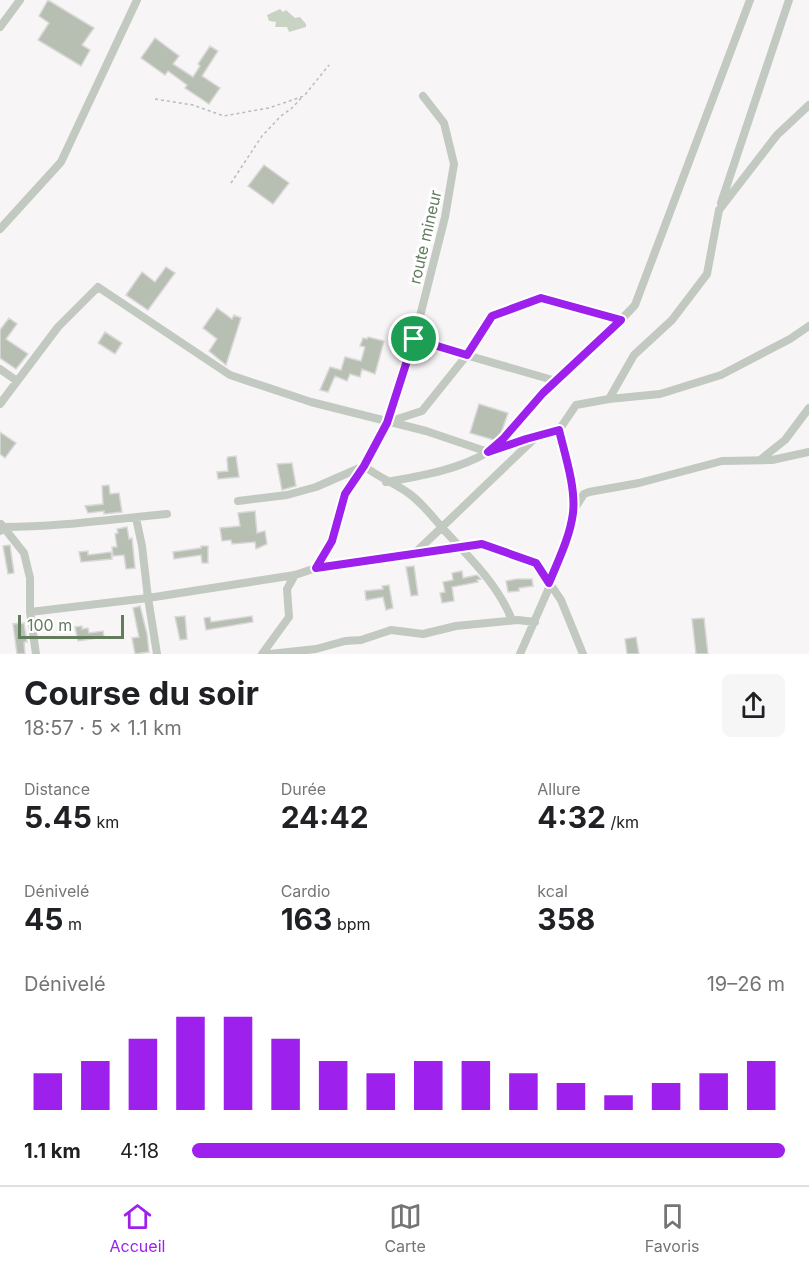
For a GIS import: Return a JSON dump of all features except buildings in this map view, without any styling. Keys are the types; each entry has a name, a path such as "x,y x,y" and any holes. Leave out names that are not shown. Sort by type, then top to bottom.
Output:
{"street":[{"path":"0,27 20,0"},
{"path":"0,229 60,162 137,0"},
{"path":"488,452 503,439 543,393 635,305 750,0"},
{"path":"609,399 634,355 672,320 707,274 719,210 789,0"},
{"name":"route mineur","path":"316,568 332,541 345,494 364,466 387,423 414,339 446,217 454,164 444,123 423,96"},
{"path":"719,210 777,135 809,105"},
{"path":"0,404 58,327 98,287 230,375 310,402 426,431 488,452"},
{"path":"387,423 422,411 467,355 492,316 541,298 621,320"},
{"path":"386,482 440,472 488,452 559,430 576,405 660,394 721,375 790,339 809,326"},
{"path":"414,339 556,381"},
{"path":"0,369 17,381"},
{"path":"760,460 785,440 809,408"},
{"path":"520,654 548,590 573,511 570,473 559,430"},
{"path":"415,553 537,436"},
{"path":"794,455 809,445"},
{"path":"573,511 584,495 589,492 639,483 722,461 760,460 809,452"},
{"path":"238,501 287,495 316,487 364,466 386,482 411,495 461,547 482,570 505,602 512,620"},
{"path":"1,527 38,527 167,514"},
{"path":"136,518 157,654"},
{"path":"1,527 24,553 30,578 30,612 36,654"},
{"path":"30,612 148,598 295,575 316,568 482,544 536,563 561,600 583,654"},
{"path":"262,654 289,617 287,589 295,575"},
{"path":"270,654 316,649 345,641 362,640 392,630 423,634 456,626 512,620 535,622"}],"path":[{"path":"231,183 262,136 292,108 329,66"},
{"path":"155,99 193,105 224,116 269,108 303,96"}],"shaded area":[{"path":"280,9 283,12 286,10 295,18 300,17 306,27 289,32 287,27 275,27 276,22 269,21 267,15"}],"route":[{"path":"541,298 621,320 543,393 503,439 488,452 559,430 570,473 573,511 568,532 549,583 536,563 482,544 316,568 332,541 345,494 364,466 387,423 414,339 467,355 492,316 541,298"}]}
